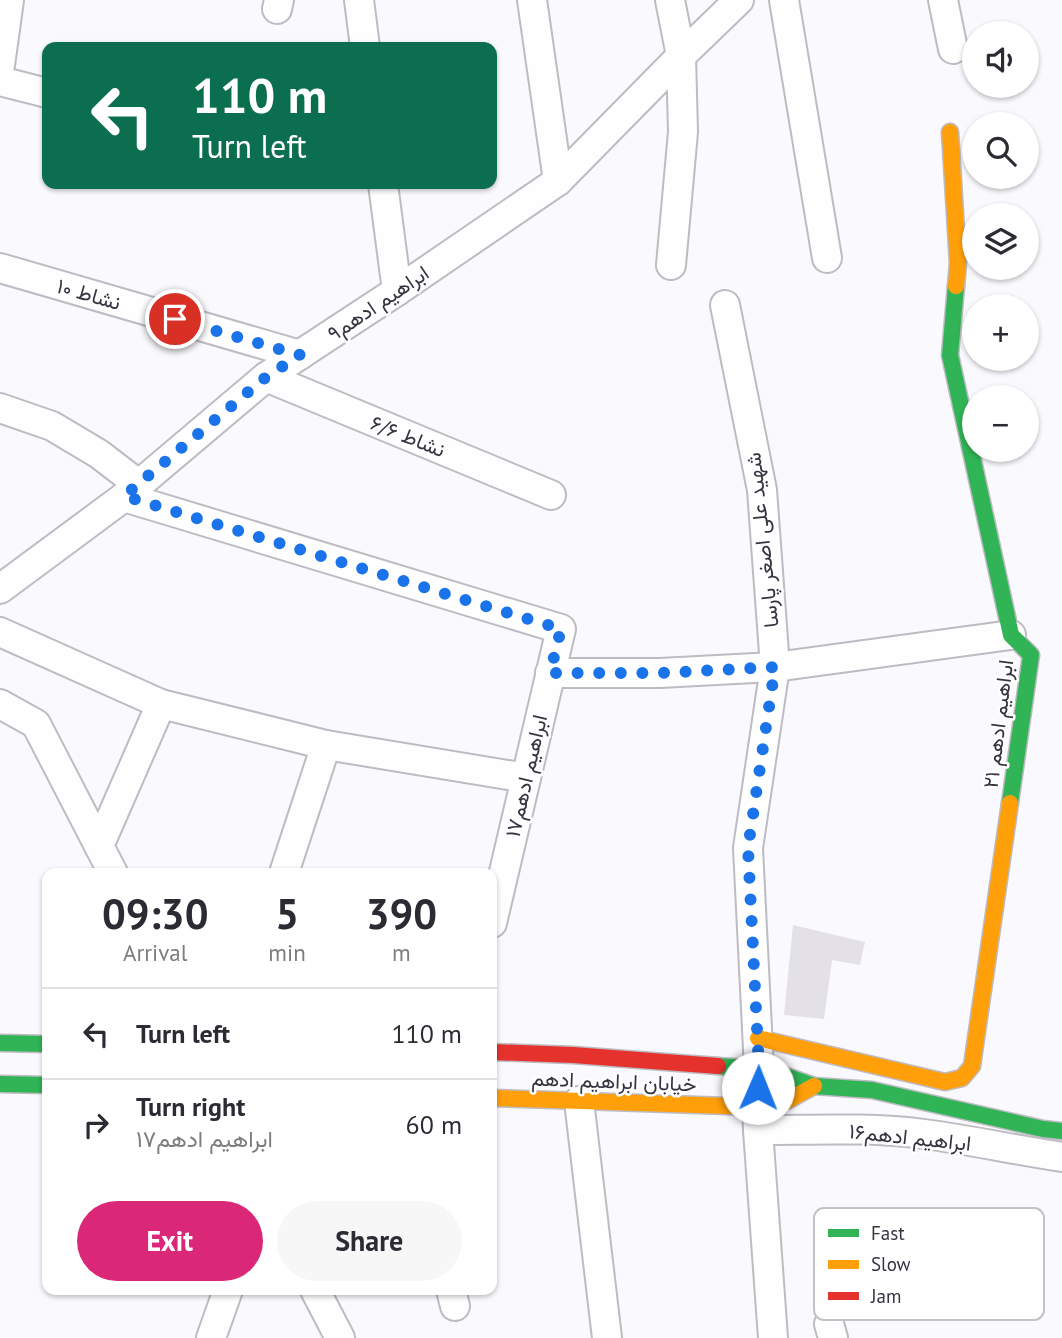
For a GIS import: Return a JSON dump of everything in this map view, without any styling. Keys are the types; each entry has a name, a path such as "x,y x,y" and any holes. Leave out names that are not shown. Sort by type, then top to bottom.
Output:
{"street":[{"path":"0,65 9,0"},
{"path":"359,0 364,42"},
{"path":"532,0 558,181"},
{"path":"670,0 681,56 683,132 671,265"},
{"name":"ابراهیم ادهم۹","path":"0,589 131,490 266,377 558,181 739,0"},
{"path":"784,0 827,258"},
{"path":"943,0 953,49"},
{"path":"0,81 42,92"},
{"name":"ابراهیم ادهم ۲۱","path":"758,1038 945,1082 962,1078 972,1066 1031,655 1011,635 950,355 958,263 950,132"},
{"path":"384,189 397,291"},
{"name":"نشاط ۱۰","path":"0,268 300,355"},
{"name":"شهید علی اصغر پارسا","path":"725,305 762,490 775,667 748,848 758,1038 757,1118 773,1338"},
{"name":"نشاط ۶/۶","path":"266,377 551,495"},
{"path":"0,408 52,426 99,454 131,490"},
{"name":"ابراهیم ادهم۱۷","path":"131,490 561,629 497,902"},
{"path":"0,632 161,704 326,745 526,778"},
{"path":"550,673 660,673 775,667 1011,635"},
{"path":"0,704 36,724 110,868"},
{"path":"99,846 161,704"},
{"path":"286,868 326,745"},
{"path":"0,1043 42,1044"},
{"name":"خیابان ابراهیم ادهم","path":"497,1052 759,1069 814,1087 872,1090 1062,1131"},
{"path":"0,1084 42,1085"},
{"name":"خیابان ابراهیم ادهم","path":"497,1098 579,1101 757,1118 814,1087"},
{"path":"579,1101 607,1338"},
{"name":"ابراهیم ادهم۱۶","path":"757,1118 923,1134 1062,1157"},
{"path":"211,1338 226,1295"},
{"path":"318,1295 340,1338"}],"building":[{"path":"793,925 865,942 860,965 832,960 824,1019 784,1015"}],"traffic: fast":[{"path":"956,286 950,355 1011,635 1031,655 1010,803"},
{"path":"0,1043 42,1044"},
{"path":"718,1066 759,1069 814,1086 872,1090 1062,1131"},
{"path":"0,1084 42,1085"}],"traffic: slow":[{"path":"950,132 958,263 956,286"},
{"path":"758,1038 945,1082 962,1078 972,1066 1010,803"},
{"path":"497,1098 757,1107 787,1101 814,1086"}],"traffic: jam":[{"path":"497,1052 718,1066"}],"route":[{"path":"175,319 300,355 266,377 124,496 561,629 550,673 660,673 775,667 748,848 758,1088"}]}
